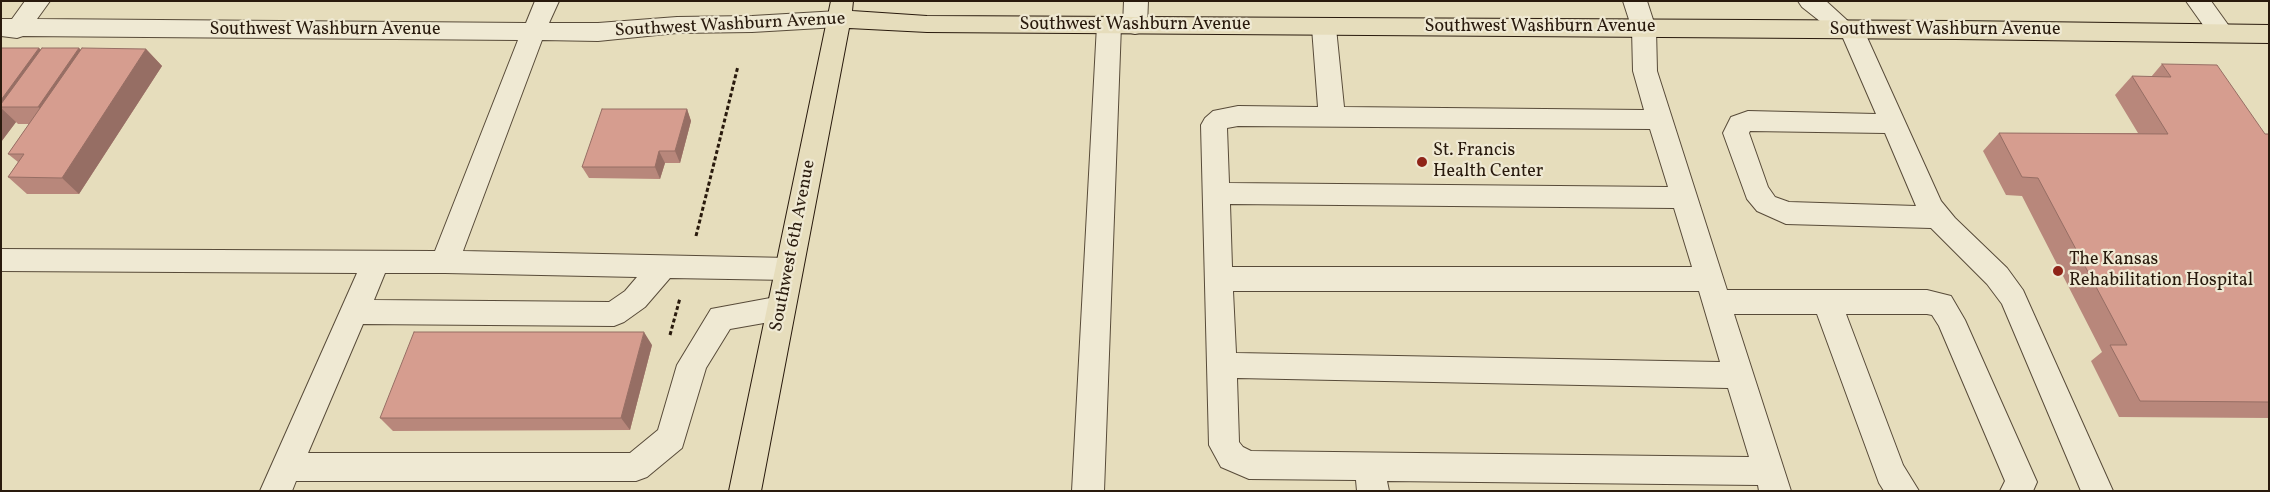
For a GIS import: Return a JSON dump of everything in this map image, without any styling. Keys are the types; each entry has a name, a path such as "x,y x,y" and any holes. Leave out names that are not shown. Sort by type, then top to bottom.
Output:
{"main road":[{"name":"Southwest Washburn Avenue","path":"840,10 927,24 2269,34"},
{"name":"Southwest 6th Avenue","path":"745,491 840,10"}],"street":[{"path":"9,28 38,1"},
{"path":"445,262 520,63 547,1"},
{"path":"1088,491 1122,25 1136,1"},
{"path":"1636,1 1644,29 1645,71 1772,481 1371,478 1249,465 1232,457 1224,445 1221,365 1214,126 1222,118 1238,116 1660,120"},
{"path":"1810,1 1847,30 1894,124 1930,207 1945,226 1996,276 2013,298 2097,491"},
{"path":"2198,1 2222,33"},
{"name":"Southwest Washburn Avenue","path":"9,28 598,32 677,25 752,24 840,10"},
{"path":"1324,28 1332,117"},
{"path":"1894,124 1748,121 1740,124 1736,133 1756,192 1766,204 1786,213 1938,217"},
{"path":"1216,193 1684,198"},
{"path":"1,260 445,262 789,269"},
{"path":"376,262 281,479 636,467 671,438 692,365 721,318 781,308"},
{"path":"354,312 614,314 635,299 663,267"},
{"path":"1219,279 1713,290 1827,302 1926,302 1940,304 1951,320 2021,482 2016,491"},
{"path":"1827,302 1890,473 1903,491"},
{"path":"1221,365 1739,375"}],"building":[{"path":"1,48 39,48 1,100"},
{"path":"42,48 79,48 38,107 1,107 1,104"},
{"path":"82,48 146,49 62,178 8,177 24,154 8,154"},
{"path":"2162,64 2217,65 2265,134 2269,134 2269,402 2140,401 2110,345 2127,345 2038,178 2022,177 1999,133 2168,134 2132,76 2171,77"},
{"path":"602,109 687,109 675,151 659,151 655,167 582,167"},
{"path":"414,332 644,332 621,418 380,418"}],"place":[{"name":"St. Francis Health Center","path":"1422,162"},
{"name":"The Kansas Rehabilitation Hospital","path":"2058,271"}]}
